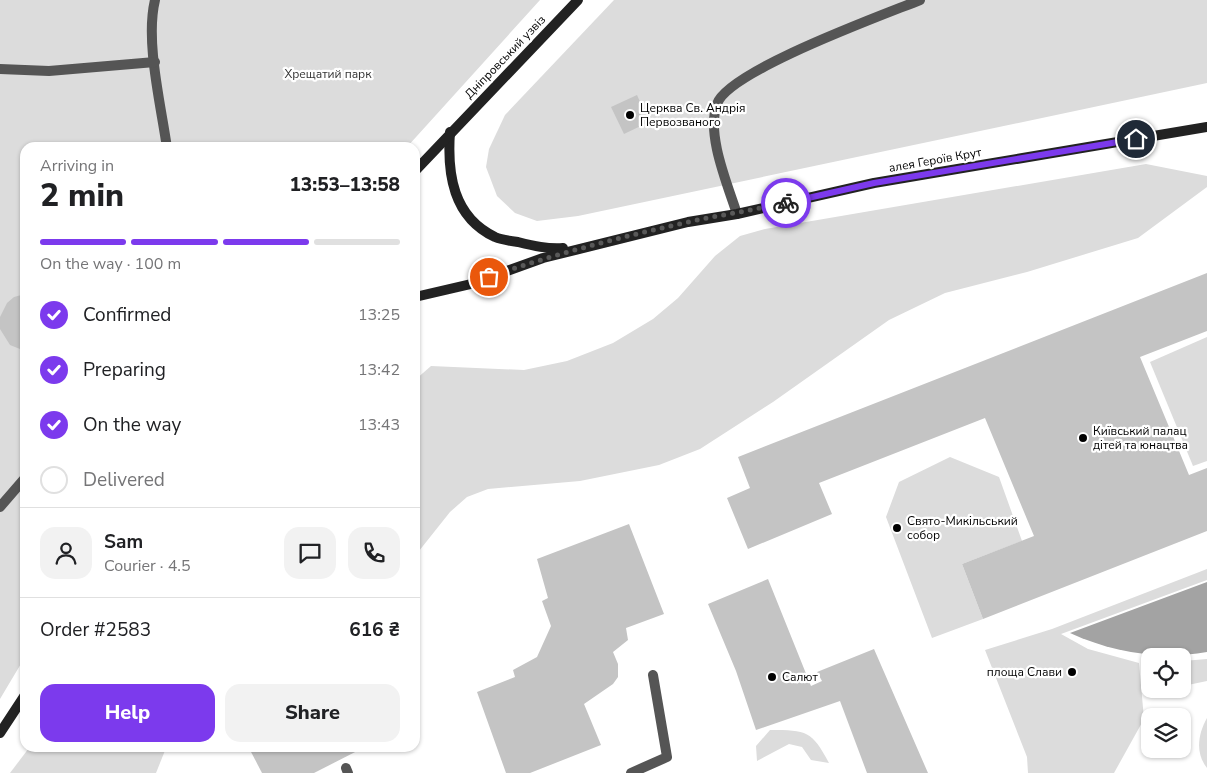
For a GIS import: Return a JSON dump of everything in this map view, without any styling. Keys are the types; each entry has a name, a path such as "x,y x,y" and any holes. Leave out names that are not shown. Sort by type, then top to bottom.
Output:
{"main road":[{"name":"Дніпровський узвіз","path":"420,165 578,0"},
{"name":"алея Героїв Крут","path":"581,248 688,222 737,214 874,183 1207,127"},
{"path":"450,132 448,161 453,187 465,211 479,228 497,238 543,249 581,248"},
{"path":"420,295 470,284 544,258 581,248"},
{"path":"0,733 20,703"}],"lane":[{"path":"154,0 151,16 155,62 166,142"},
{"path":"737,214 713,126 717,104 723,92 786,54 920,0"},
{"path":"0,69 49,71 155,62"},
{"path":"0,507 20,484"},
{"path":"631,773 667,757 653,675"}],"green space":[{"name":"Хрещатий парк","path":"0,0 540,0 412,142 20,142 20,665 0,699"},
{"path":"614,0 1207,0 1207,83 578,216 537,221 515,213 497,196 486,167 489,149 505,115"},
{"path":"1146,164 1207,176 1207,187 1138,238 1027,272 945,293 889,320 773,402 700,449 659,465 580,481 488,489 467,497 450,512 420,550 420,376 431,366 524,370 567,361 613,343 653,319 678,298 715,256 740,236 765,229"},
{"path":"1207,337 1207,461 1193,466 1150,362"},
{"path":"950,457 999,477 1022,541 962,564 983,619 932,638 886,517 899,482"},
{"path":"1207,569 1207,580 1061,634 1088,649 1139,663 1143,708 1141,708 1141,724 1114,773 1028,773 1027,757 985,650 1052,629"},
{"path":"1207,659 1207,681 1191,684 1191,660"},
{"path":"1207,718 1207,768 1199,750 1199,743"},
{"path":"770,730 807,734 818,744 829,763 811,760 802,747 789,744 757,761 756,746"},
{"path":"26,752 164,752 156,773 10,773"}],"shaded area":[{"path":"1207,582 1207,652 1191,654 1191,648 1141,648 1141,653 1137,653 1103,646 1070,633"}],"building":[{"name":"Церква Св. Андрія Первозваного","path":"637,95 649,122 624,134 611,107"},
{"name":"Київський палац дітей та юнацтва","path":"1207,273 1207,331 1140,357 1189,475 1207,468 1207,531 983,619 962,564 1034,536 985,418 819,483 832,514 748,549 727,498 750,488 738,457"},
{"path":"20,295 20,349 10,345 0,329 0,317 7,303 14,297"},
{"path":"629,524 664,614 626,628 628,640 613,652 618,664 618,677 613,684 584,704 601,745 530,773 506,773 477,692 515,677 513,670 537,657 551,626 542,601 548,598 537,559"},
{"name":"Салют","path":"768,579 811,686 822,681 817,672 874,649 928,773 867,773 840,701 756,730 736,671 708,604"},
{"path":"251,752 355,752 314,773 262,773"}],"way so far":[{"path":"489,277 544,258 581,248 688,222 786,203"}],"place":[{"name":"Церква Св. Андрія Первозваного","path":"630,115"},
{"name":"Київський палац дітей та юнацтва","path":"1083,438"},
{"name":"Свято-Микільський собор","path":"897,528"},
{"name":"площа Слави","path":"1072,672"},
{"name":"Салют","path":"772,677"}],"route":[{"path":"786,203 874,183 1136,139"}]}
